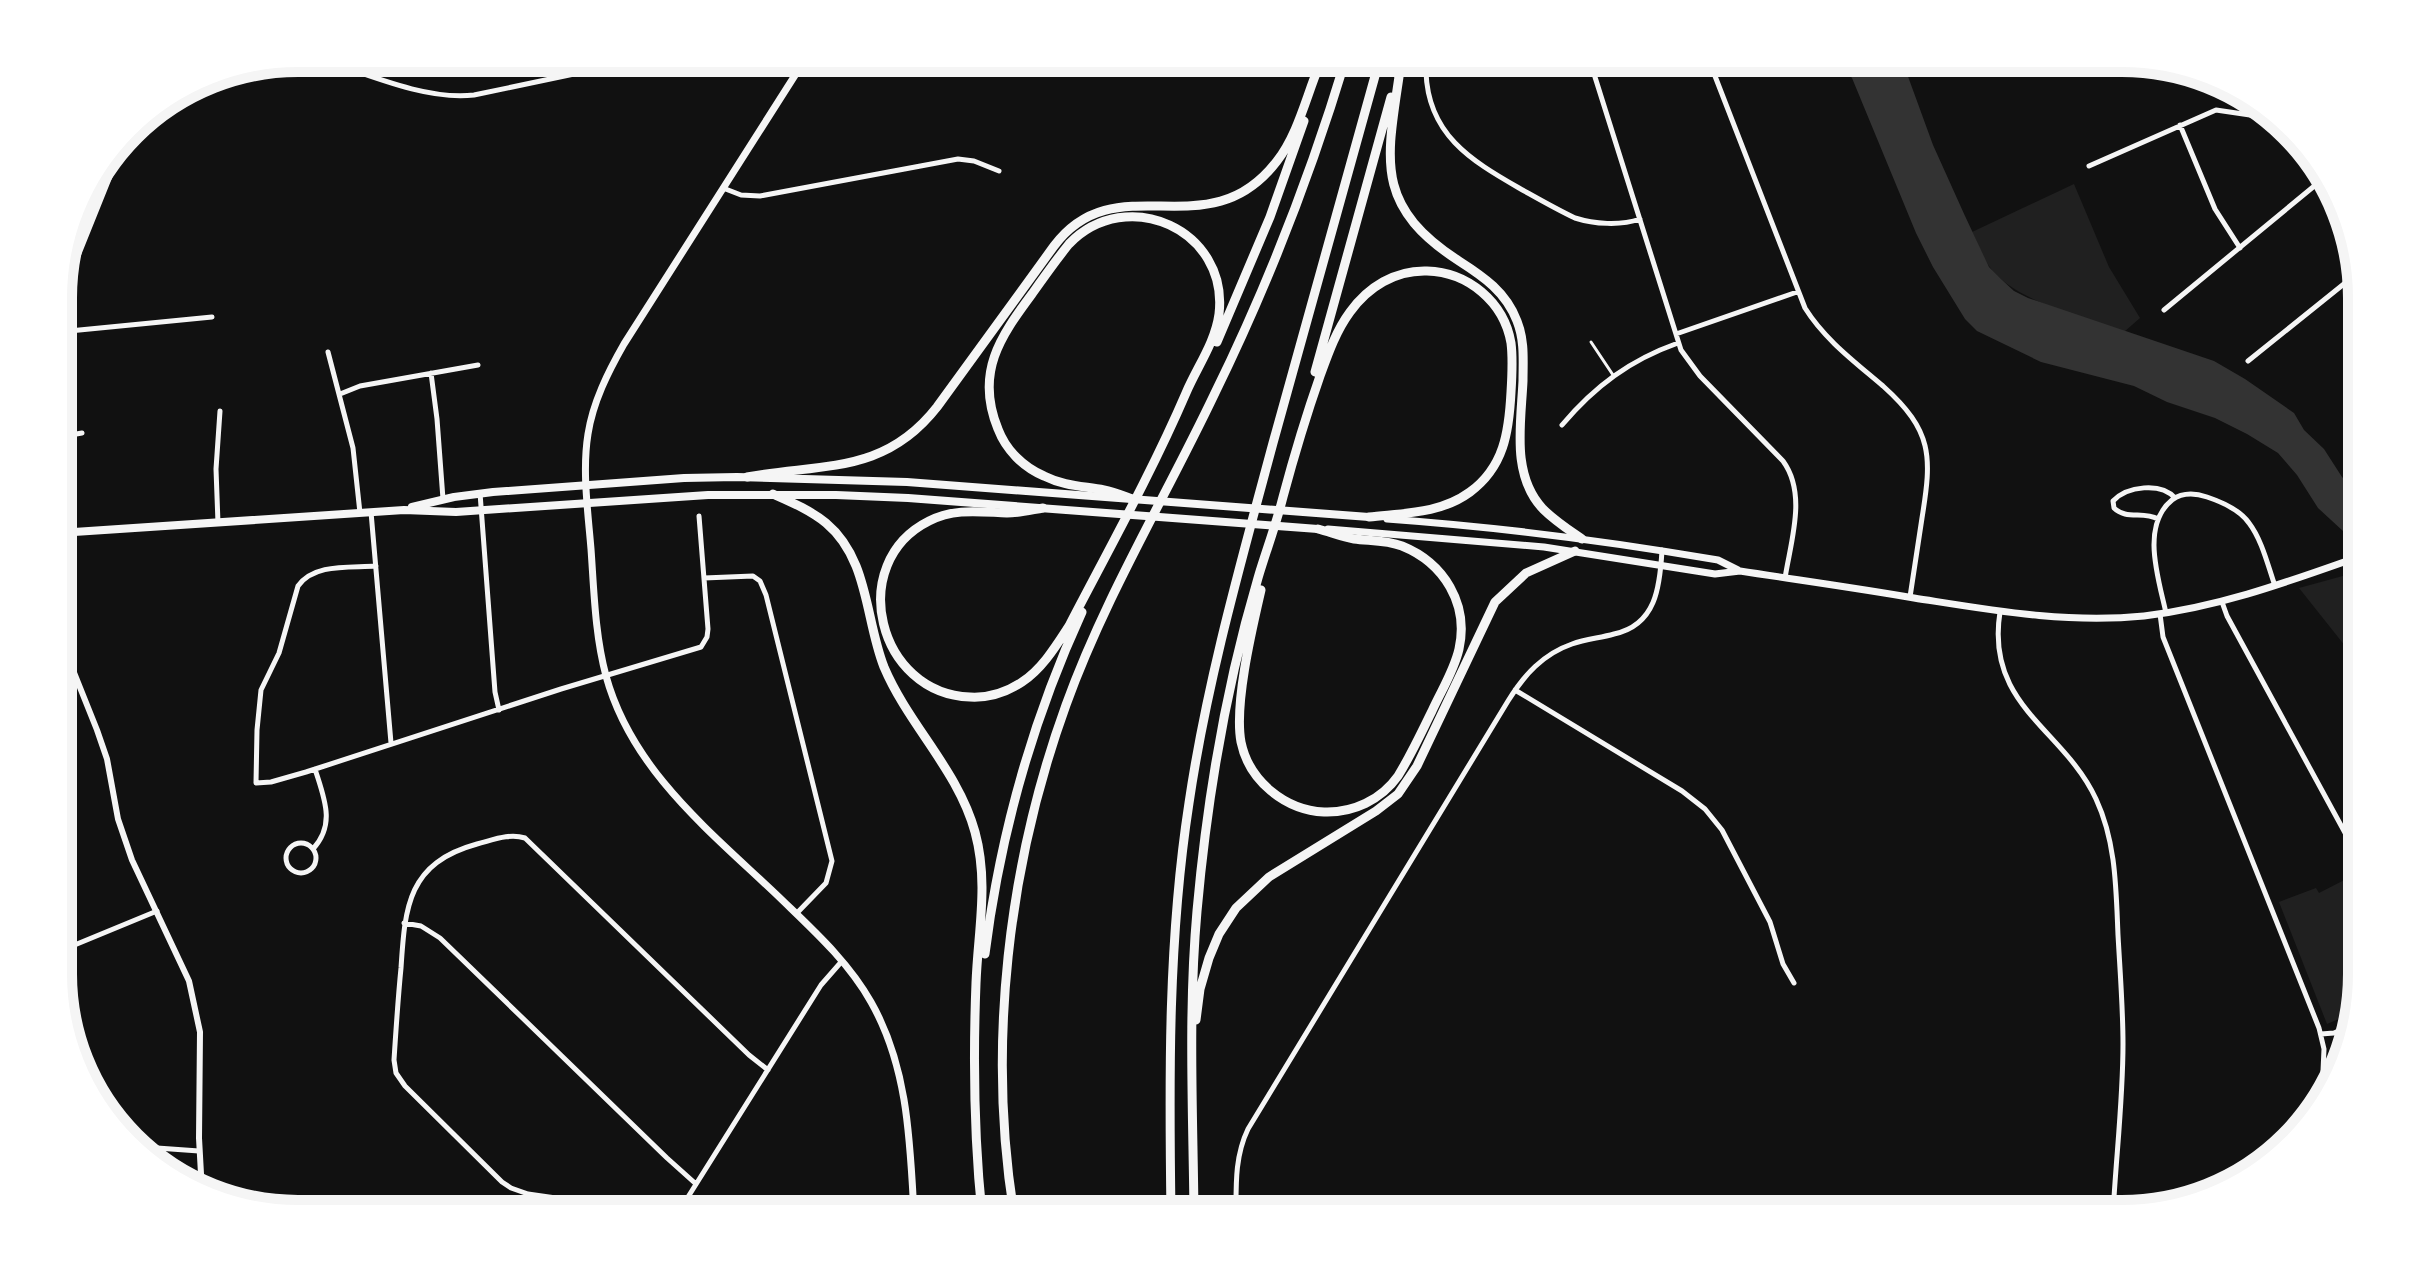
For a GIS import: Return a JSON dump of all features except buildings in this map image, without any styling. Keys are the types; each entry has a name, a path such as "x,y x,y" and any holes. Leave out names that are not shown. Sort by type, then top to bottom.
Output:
{"highway":[{"path":"747,477 782,470 852,464 878,455 907,437 937,407 1069,228 1088,216 1114,207 1204,206 1245,192 1264,177 1285,151 1316,72"},
{"path":"1178,415 1215,345 1266,226 1297,144 1318,72"},
{"path":"1013,1200 1004,1106 1006,980 1023,862 1046,765 1093,638 1214,397 1265,283 1309,170 1341,72"},
{"path":"1171,1200 1171,974 1181,858 1197,751 1232,593 1376,72"},
{"path":"1193,1079 1190,1052 1197,911 1207,823 1234,676 1258,577 1270,544 1399,72"},
{"path":"1400,72 1390,149 1390,168 1397,194 1423,235 1492,283 1510,307 1523,344 1520,446 1524,478 1541,507 1582,539"},
{"path":"1043,508 1011,513 969,511 942,515 921,525 898,547 883,579 882,616 892,649 916,677 943,692 969,697 992,695 1021,683 1039,667 1062,636 1178,415 1217,323 1219,299 1214,272 1199,246 1189,237 1170,225 1131,216 1101,222 1069,244 1006,330 993,360 989,391 991,411 1000,435 1022,462 1054,481 1133,499"},
{"path":"1308,406 1330,349 1347,316 1364,296 1388,279 1416,271 1452,275 1482,292 1501,315 1510,339 1512,363 1509,431 1497,463 1480,484 1450,504 1430,511 1369,517"},
{"path":"773,494 819,518 848,548 859,574 889,677 952,778 966,805 977,840 983,879 976,983 975,1109 981,1200"},
{"path":"1270,544 1245,678 1240,720 1243,750 1260,780 1271,792 1290,804 1322,812 1352,809 1383,793 1404,767 1455,662 1461,621 1449,584 1439,570 1424,558 1391,543 1351,539 1318,529"},
{"path":"977,1017 996,880 1016,790 1053,681 1113,543"},
{"path":"1194,1200 1196,1018 1203,977 1215,941 1231,914 1269,877 1398,794 1414,771 1495,602 1526,573 1575,551"}],"main road":[{"path":"797,72 630,335 606,378 588,433 587,485 598,630 606,676 629,734 651,769 689,811 842,961 872,1003 895,1058 903,1088 913,1200"},
{"path":"404,510 480,493 684,478 907,482 1114,496"},
{"path":"72,532 404,510 456,512 773,494 890,497 1497,542 1575,551 1715,574 1740,571 2000,612 2092,619 2163,613 2222,602 2348,560"},
{"path":"1133,499 1482,526 1662,550 1718,560 1740,571"}],"street":[{"path":"363,72 425,92 457,96 583,72"},
{"path":"1426,72 1428,98 1436,117 1452,141 1475,162 1581,220 1618,223 1640,219"},
{"path":"1593,72 1678,343 1694,369 1783,461 1792,477 1796,502 1785,578"},
{"path":"1713,72 1797,292 1816,325 1900,403 1924,440 1929,471 1910,597"},
{"path":"2089,166 2216,110 2254,115"},
{"path":"2180,125 2215,209 2240,248"},
{"path":"723,188 741,195 760,196 958,159 974,161 999,171"},
{"path":"75,261 113,168"},
{"path":"2164,310 2317,183"},
{"path":"2248,361 2347,282"},
{"path":"1676,334 1797,292"},
{"path":"72,331 212,317"},
{"path":"1562,425 1588,396 1613,375 1646,355 1678,343"},
{"path":"328,352 353,448 360,513"},
{"path":"340,394 360,386 478,365"},
{"path":"431,373 443,499"},
{"path":"218,524 216,469 220,411"},
{"path":"72,435 82,433"},
{"path":"2158,519 2144,514 2122,514 2114,508 2113,501 2123,493 2151,488 2166,491 2175,498"},
{"path":"480,493 495,692 499,710"},
{"path":"2275,586 2254,531 2244,517 2225,504 2197,494 2175,498 2165,507 2158,519 2154,546 2163,637 2321,1034 2323,1071"},
{"path":"371,512 391,743"},
{"path":"376,566 320,571 309,575 298,586 281,646 261,690 256,783 271,782 315,769 701,647 708,629 699,516"},
{"path":"1236,1200 1237,1165 1248,1129 1515,690 1535,665 1555,652 1577,642 1621,633 1644,619 1655,600 1662,550"},
{"path":"704,578 753,576 763,585 766,595 832,861 826,883 796,914"},
{"path":"2222,602 2348,838"},
{"path":"2000,612 1999,648 2013,691 2025,711 2084,777 2099,804 2112,848 2123,1045 2114,1200"},
{"path":"72,669 107,759 125,840 189,981 200,1032 201,1178"},
{"path":"1515,690 1682,791 1711,815 1727,839 1770,922 1783,964 1794,983"},
{"path":"313,849 322,837 328,815 315,769"},
{"path":"570,1200 528,1194 502,1182 405,1086 396,1073 394,1060 406,909 415,890 438,862 465,848 508,836 521,836 532,843 768,1070"},
{"path":"303,844 313,849 316,861 310,871 298,873 289,867 286,855 292,846 303,844"},
{"path":"72,946 157,911"},
{"path":"404,923 421,926 436,934 696,1184"},
{"path":"684,1200 821,985 842,961"},
{"path":"2321,1034 2341,1030"},
{"path":"154,1148 199,1151"}],"lane":[{"path":"1591,342 1613,375"}],"shaded area":[{"path":"1846,72 1906,72 1933,145 1989,267 2014,291 2214,361 2294,413 2304,430 2324,449 2348,483 2348,536 2318,508 2297,475 2278,453 2247,434 2134,386 2041,362 1977,331 1965,319 1916,233 1852,78"},
{"path":"2074,184 2109,267 2140,318 2124,332 2050,306 2014,289 1989,266 1972,232"},
{"path":"2348,575 2348,650 2299,588"},
{"path":"2348,878 2346,1004 2343,1017 2327,1024 2279,902 2316,888 2319,893"}]}
